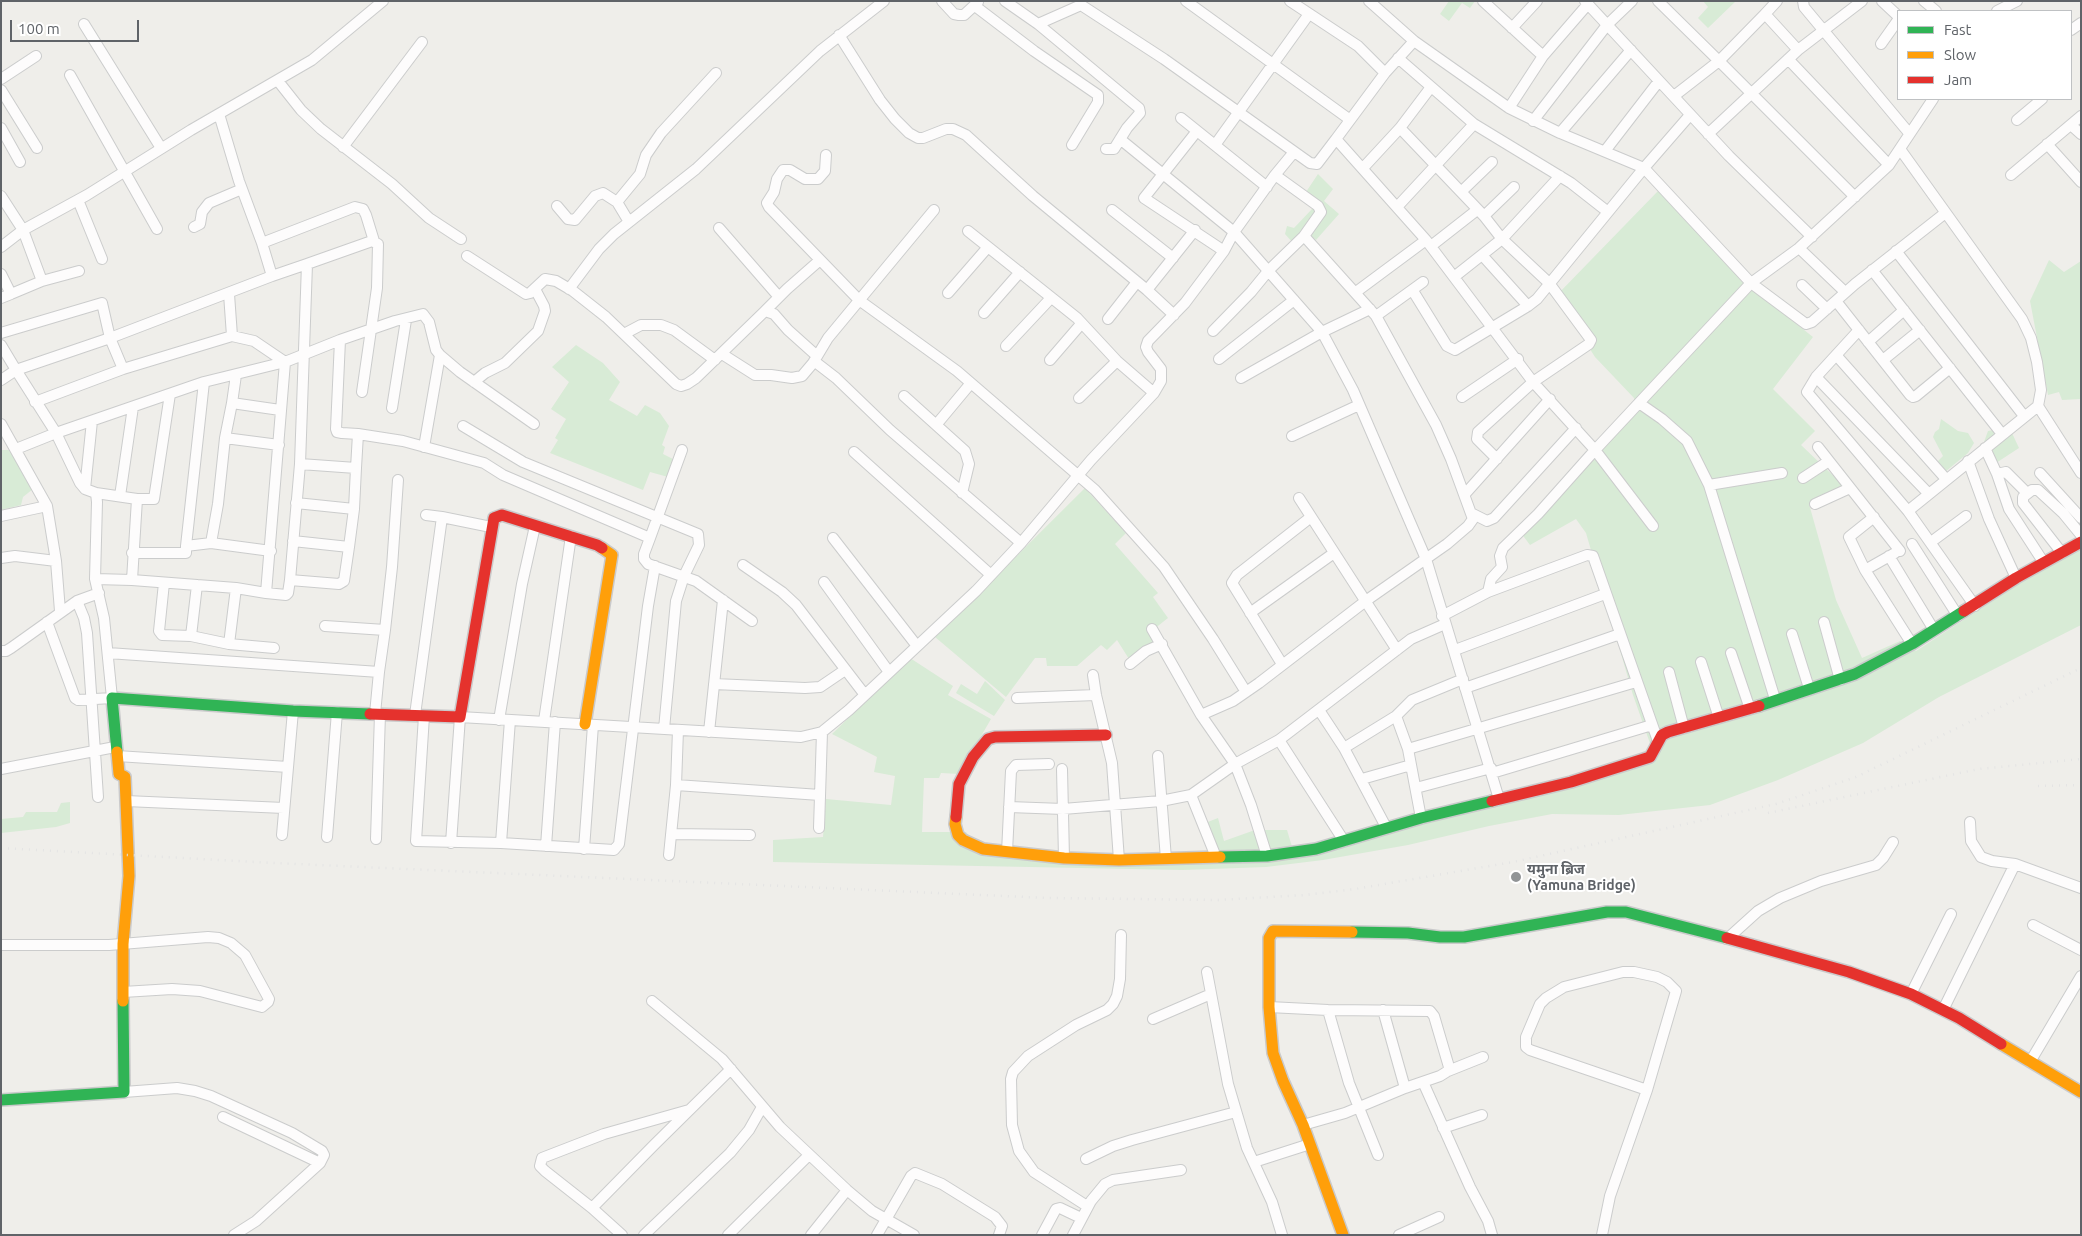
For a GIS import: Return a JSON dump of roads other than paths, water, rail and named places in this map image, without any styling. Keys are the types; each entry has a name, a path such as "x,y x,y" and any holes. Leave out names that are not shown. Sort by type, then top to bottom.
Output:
{"street":[{"path":"1,248 23,230 78,200 161,148 312,60 383,1"},
{"path":"569,289 607,240 696,169 778,89 839,36 884,1"},
{"path":"942,1 950,10 959,15 964,15 977,4 1034,51 1098,94 1098,102 1072,145"},
{"path":"1005,1 1038,24 1139,108 1140,113 1114,149 1106,149"},
{"path":"1186,1 1349,118"},
{"path":"1290,1 1358,46 1385,73"},
{"path":"1369,1 1414,41 1509,108 1533,121 1644,168 1751,283 1806,324 1812,322 1872,270 1944,214"},
{"path":"1483,1 1543,56"},
{"path":"1512,28 1537,1"},
{"path":"1533,121 1607,25 1632,1"},
{"path":"1658,1 1856,197"},
{"path":"1674,96 1719,61 1777,1"},
{"path":"1802,1 1804,6 1909,133"},
{"path":"1708,134 1798,50 1862,1"},
{"path":"1882,1 1897,15"},
{"path":"1924,1 1935,10"},
{"path":"2000,10 2018,1"},
{"path":"1038,24 1085,3 1294,152 1310,163 1317,164 1349,118 1385,73 1414,41"},
{"path":"1509,108 1543,56 1586,3 1708,134 1812,237"},
{"path":"1215,145 1309,14"},
{"path":"1765,14 1798,50"},
{"path":"1880,44 1897,21"},
{"path":"84,24 161,148"},
{"path":"839,36 880,100 910,133 918,138 923,138 946,129 953,129 966,135 1033,196 1147,290 1174,315"},
{"path":"343,147 422,42"},
{"path":"1560,133 1631,50"},
{"path":"1,79 36,56"},
{"path":"1398,58 1474,124 1560,176 1608,212"},
{"path":"1788,59 1889,165"},
{"path":"617,202 640,174 646,154 661,133 716,73"},
{"path":"70,75 157,229"},
{"path":"278,81 305,114 343,147 392,184 429,218 461,239"},
{"path":"1604,151 1659,81"},
{"path":"1363,168 1400,128 1431,87"},
{"path":"1,90 37,148"},
{"path":"1488,592 1491,579 1502,567 1500,553 1503,548 1538,514 1751,283 1812,237 1889,165 1932,100"},
{"path":"2018,120 2041,100"},
{"path":"219,114 272,276"},
{"path":"1413,290 1447,346 1452,350 1463,347 1528,306 1537,299 1690,115"},
{"path":"2011,175 2081,116"},
{"path":"1180,118 1267,187"},
{"path":"1397,207 1474,124"},
{"path":"2071,125 2081,134"},
{"path":"1,128 20,162"},
{"path":"1400,128 1481,213 1502,239 1549,283 1591,338 1591,342 1533,382 1476,434 1477,439 1497,459"},
{"path":"1197,131 1144,198 1224,251"},
{"path":"1120,139 1234,232 1322,332 1359,404 1426,559 1499,799"},
{"path":"1336,139 1428,243 1518,359 1533,382 1595,450 1653,526"},
{"path":"2047,144 2081,182"},
{"path":"1900,149 1944,214 1993,276 2027,328 2037,362 2041,390 2038,406 2081,473"},
{"path":"47,622 66,670 72,695 78,700 112,698 293,711 544,721 801,737 822,732 917,646 1021,544 1079,474 1154,393 1160,381 1161,369 1154,363 1146,346 1148,341 1174,315 1224,251 1234,232 1294,152"},
{"path":"826,155 825,172 818,179 805,179 790,170 783,170 767,203 773,212 860,300 971,383 1079,474 1164,567 1246,692"},
{"path":"1461,192 1492,162"},
{"path":"1213,331 1251,292 1269,270 1304,236 1319,216 1320,209 1275,175"},
{"path":"1454,277 1502,239 1560,176"},
{"path":"1356,292 1428,243 1481,213 1514,187"},
{"path":"194,227 200,224 202,212 210,203 242,189"},
{"path":"556,206 565,217 572,220 578,218 598,194 608,194 617,202 629,222"},
{"path":"1,196 23,230 42,281"},
{"path":"78,200 102,259"},
{"path":"262,243 355,207 363,210 370,225 374,241 378,246 377,288 362,392"},
{"path":"624,334 642,325 661,325 674,330 718,357 755,375 792,378 802,376 828,338 934,210"},
{"path":"1112,210 1172,258"},
{"path":"719,228 779,297"},
{"path":"1147,290 1195,230"},
{"path":"968,231 1076,318 1117,361 1154,393"},
{"path":"1201,715 1233,701 1246,692 1367,600 1426,559 1468,526 1473,519 1465,494 1436,425 1373,313 1304,236"},
{"path":"1,380 16,370 110,338 272,276 374,241"},
{"path":"948,293 988,247"},
{"path":"1799,248 1846,292"},
{"path":"1896,251 2024,416"},
{"path":"1482,254 1528,306"},
{"path":"467,256 521,291 530,293 545,279 549,278 569,289 597,309 676,384 681,386 687,384 718,357 820,260"},
{"path":"95,579 236,588 286,595 288,593 300,464 307,264"},
{"path":"1872,270 2002,434"},
{"path":"1,274 6,296 42,281 79,271"},
{"path":"984,313 1020,272"},
{"path":"1108,319 1137,282"},
{"path":"1241,378 1322,332 1373,313 1413,290 1423,282"},
{"path":"1802,285 1827,309"},
{"path":"474,382 485,373 505,363 538,331 545,311 535,289"},
{"path":"229,294 232,336"},
{"path":"1006,346 1051,298"},
{"path":"1219,359 1294,300"},
{"path":"1836,301 1913,397 1950,368"},
{"path":"1,333 102,303 110,338 123,369"},
{"path":"1868,342 1904,310"},
{"path":"765,311 774,314 815,358 890,430 1021,544"},
{"path":"16,448 204,382 285,362 340,340 395,321 406,320 419,314 427,317 436,350 440,355 474,382 534,424"},
{"path":"392,408 406,320"},
{"path":"1050,360 1081,324"},
{"path":"1859,330 1816,377 1807,389 1808,394 1908,511 1975,606"},
{"path":"1883,360 1920,330"},
{"path":"35,402 123,369 232,336 254,341 285,362"},
{"path":"340,340 337,432 403,441 484,464 650,538"},
{"path":"1,345 56,434 74,472 86,489 96,493 137,499 154,499 170,394"},
{"path":"424,447 440,355"},
{"path":"1836,355 1946,479"},
{"path":"1462,397 1518,359"},
{"path":"1079,398 1117,361"},
{"path":"266,593 271,551 285,362"},
{"path":"211,543 218,504 225,438 236,375"},
{"path":"1816,377 1929,494"},
{"path":"132,553 186,553 204,382"},
{"path":"936,425 971,383"},
{"path":"904,396 965,451 969,464 962,493"},
{"path":"1465,494 1550,399"},
{"path":"1639,403 1662,419 1687,441 1709,485 1775,699"},
{"path":"232,404 280,410"},
{"path":"1292,436 1359,404"},
{"path":"120,496 133,406"},
{"path":"1908,511 1968,460 2038,406"},
{"path":"86,489 92,421"},
{"path":"1,424 47,506 56,562 60,611"},
{"path":"462,426 523,462 695,531 699,537 699,545 684,576 676,601 664,729"},
{"path":"1471,513 1487,521 1494,518 1576,428"},
{"path":"290,580 342,583 346,577 354,509 358,434"},
{"path":"225,438 279,445"},
{"path":"1818,446 1900,551"},
{"path":"1985,448 1997,474 2009,509 2044,563"},
{"path":"682,450 644,554 644,559 648,564 696,581 752,621"},
{"path":"854,452 990,575"},
{"path":"1968,460 1989,518 2016,578"},
{"path":"1803,478 1829,461"},
{"path":"300,464 356,468"},
{"path":"1997,474 2006,472 2026,493"},
{"path":"1709,485 1782,473"},
{"path":"2040,473 2081,518"},
{"path":"376,839 379,672 392,567 398,480"},
{"path":"1815,504 1850,488"},
{"path":"2062,553 2023,503 2022,498 2026,493 2034,489 2038,490 2063,513 2081,534"},
{"path":"96,493 95,579 104,618 119,774 125,777 129,876 123,944 124,1092"},
{"path":"1300,498 1334,553 1367,600 1397,650"},
{"path":"132,580 132,553 137,499"},
{"path":"296,503 354,509"},
{"path":"1,516 47,506"},
{"path":"426,515 491,527"},
{"path":"451,843 460,717 491,527 494,518 502,515 598,545 612,556 589,725 584,849"},
{"path":"1865,570 1912,544 1929,539 1966,516"},
{"path":"442,517 420,716 416,841 501,843 614,850 619,844 655,566"},
{"path":"1282,664 1232,587 1234,578 1311,517"},
{"path":"1874,517 1849,537 1865,570 1912,644"},
{"path":"501,843 505,720 522,584 535,526"},
{"path":"544,721 571,536"},
{"path":"833,538 917,646"},
{"path":"294,541 349,547"},
{"path":"1106,735 995,737 988,739 972,757 959,784 955,813 956,829 963,840 977,847 1064,858 1119,860 1267,856 1316,849 1421,818 1571,782 1644,759 1654,754 1658,741 1662,735 1668,732 1750,709 1775,699 1855,674 1912,644 1975,606 2016,578 2081,542"},
{"path":"186,546 211,543 271,551"},
{"path":"1912,544 1958,616"},
{"path":"1250,613 1334,553"},
{"path":"1009,808 1063,809 1161,801 1192,795 1235,764 1279,740 1350,688 1362,675 1411,639 1488,592 1591,555 1595,560 1605,594 1658,741"},
{"path":"1,558 14,556 56,562"},
{"path":"1889,556 1934,630"},
{"path":"743,565 782,592 796,605 865,695"},
{"path":"824,582 889,672"},
{"path":"164,583 160,633 165,636 192,636 229,644 274,648"},
{"path":"192,636 197,585"},
{"path":"229,644 236,588"},
{"path":"1,651 12,648 77,600 99,594"},
{"path":"1454,650 1605,594"},
{"path":"77,600 87,633 98,797"},
{"path":"709,732 723,600"},
{"path":"1824,622 1840,680"},
{"path":"324,626 385,630"},
{"path":"1152,629 1201,715 1235,764 1251,805 1267,856"},
{"path":"1344,748 1396,716 1412,700 1620,634"},
{"path":"1792,634 1809,688"},
{"path":"1130,664 1146,651 1162,644"},
{"path":"108,653 379,672"},
{"path":"1731,653 1750,709"},
{"path":"1701,662 1719,718"},
{"path":"714,684 814,688 824,686 845,670"},
{"path":"1669,672 1684,728"},
{"path":"1093,675 1112,763 1119,860"},
{"path":"1408,749 1477,727 1636,682"},
{"path":"1017,698 1096,694"},
{"path":"1319,710 1362,779 1386,828"},
{"path":"282,835 293,711"},
{"path":"327,837 337,712"},
{"path":"1396,716 1408,749 1421,818"},
{"path":"546,846 555,722"},
{"path":"1416,788 1491,770 1652,725"},
{"path":"669,854 676,785 678,730"},
{"path":"819,828 822,732"},
{"path":"1279,740 1344,841"},
{"path":"1,769 96,751 288,767"},
{"path":"1158,756 1166,859"},
{"path":"1007,852 1011,771 1013,767 1049,764"},
{"path":"1362,779 1411,765"},
{"path":"1062,768 1064,858"},
{"path":"676,785 820,795"},
{"path":"1192,795 1216,857"},
{"path":"126,801 284,808"},
{"path":"1970,822 1971,841 1981,857 1992,862 2015,864 2081,888"},
{"path":"671,834 750,835"},
{"path":"1727,939 1758,911 1780,898 1821,881 1876,865 1884,858 1893,842"},
{"path":"1943,1010 2015,864"},
{"path":"1343,1235 1303,1125 1277,1066 1271,1042 1269,938 1272,930 1408,933 1440,937 1464,937 1607,912 1626,912 1656,918 1849,972 1911,994 1943,1010 2081,1092"},
{"path":"1911,994 1952,914"},
{"path":"2033,925 2081,950"},
{"path":"1087,1206 1034,1172 1019,1151 1012,1126 1011,1079 1013,1072 1028,1056 1076,1025 1107,1010 1113,1004 1117,996 1120,979 1121,935"},
{"path":"1,945 123,944 208,937 231,943 245,955 264,990 268,1002 262,1006 200,991 172,989 123,992"},
{"path":"1207,972 1228,1084 1236,1112 1254,1162 1272,1202 1282,1235"},
{"path":"1602,1235 1610,1196 1647,1090 1676,991 1667,982 1643,973 1623,972 1564,987 1540,1004 1526,1037 1526,1047 1536,1053 1647,1090"},
{"path":"2030,1062 2079,981"},
{"path":"1153,1019 1212,994"},
{"path":"652,1001 712,1049 780,1127 847,1190 872,1211 914,1235"},
{"path":"1269,1007 1328,1010 1427,1011 1432,1013 1450,1066 1448,1071"},
{"path":"1328,1010 1339,1054 1378,1155"},
{"path":"1383,1010 1405,1088"},
{"path":"1303,1125 1359,1107 1483,1057"},
{"path":"592,1208 731,1069"},
{"path":"1423,1082 1488,1221 1492,1235"},
{"path":"1,1100 177,1088 211,1096 316,1146 324,1155 320,1163 256,1221 234,1235"},
{"path":"644,1235 730,1153 748,1130 762,1107"},
{"path":"622,1235 592,1208 545,1171 540,1166 542,1158 604,1134 689,1110"},
{"path":"1086,1160 1113,1146 1236,1112"},
{"path":"1443,1128 1482,1115"},
{"path":"223,1117 320,1163"},
{"path":"1254,1162 1310,1144"},
{"path":"728,1235 809,1155"},
{"path":"1073,1235 1087,1206 1104,1184 1113,1180 1181,1170"},
{"path":"877,1235 911,1176 915,1173 920,1173 942,1184 995,1217 1002,1226 999,1235"},
{"path":"811,1235 847,1190"},
{"path":"1042,1235 1056,1209 1060,1208 1081,1218"},
{"path":"1399,1235 1439,1217"}],"railway":[{"path":"1,848 274,863 1048,898 1218,900 1305,895 1355,889 1513,862 1776,804 1856,777 2081,668"},
{"path":"1768,813 1979,769 2081,759"},
{"path":"2038,786 2081,785"}],"place":[{"name":"यमुना ब्रिज (Yamuna Bridge)","path":"1516,877"}]}
